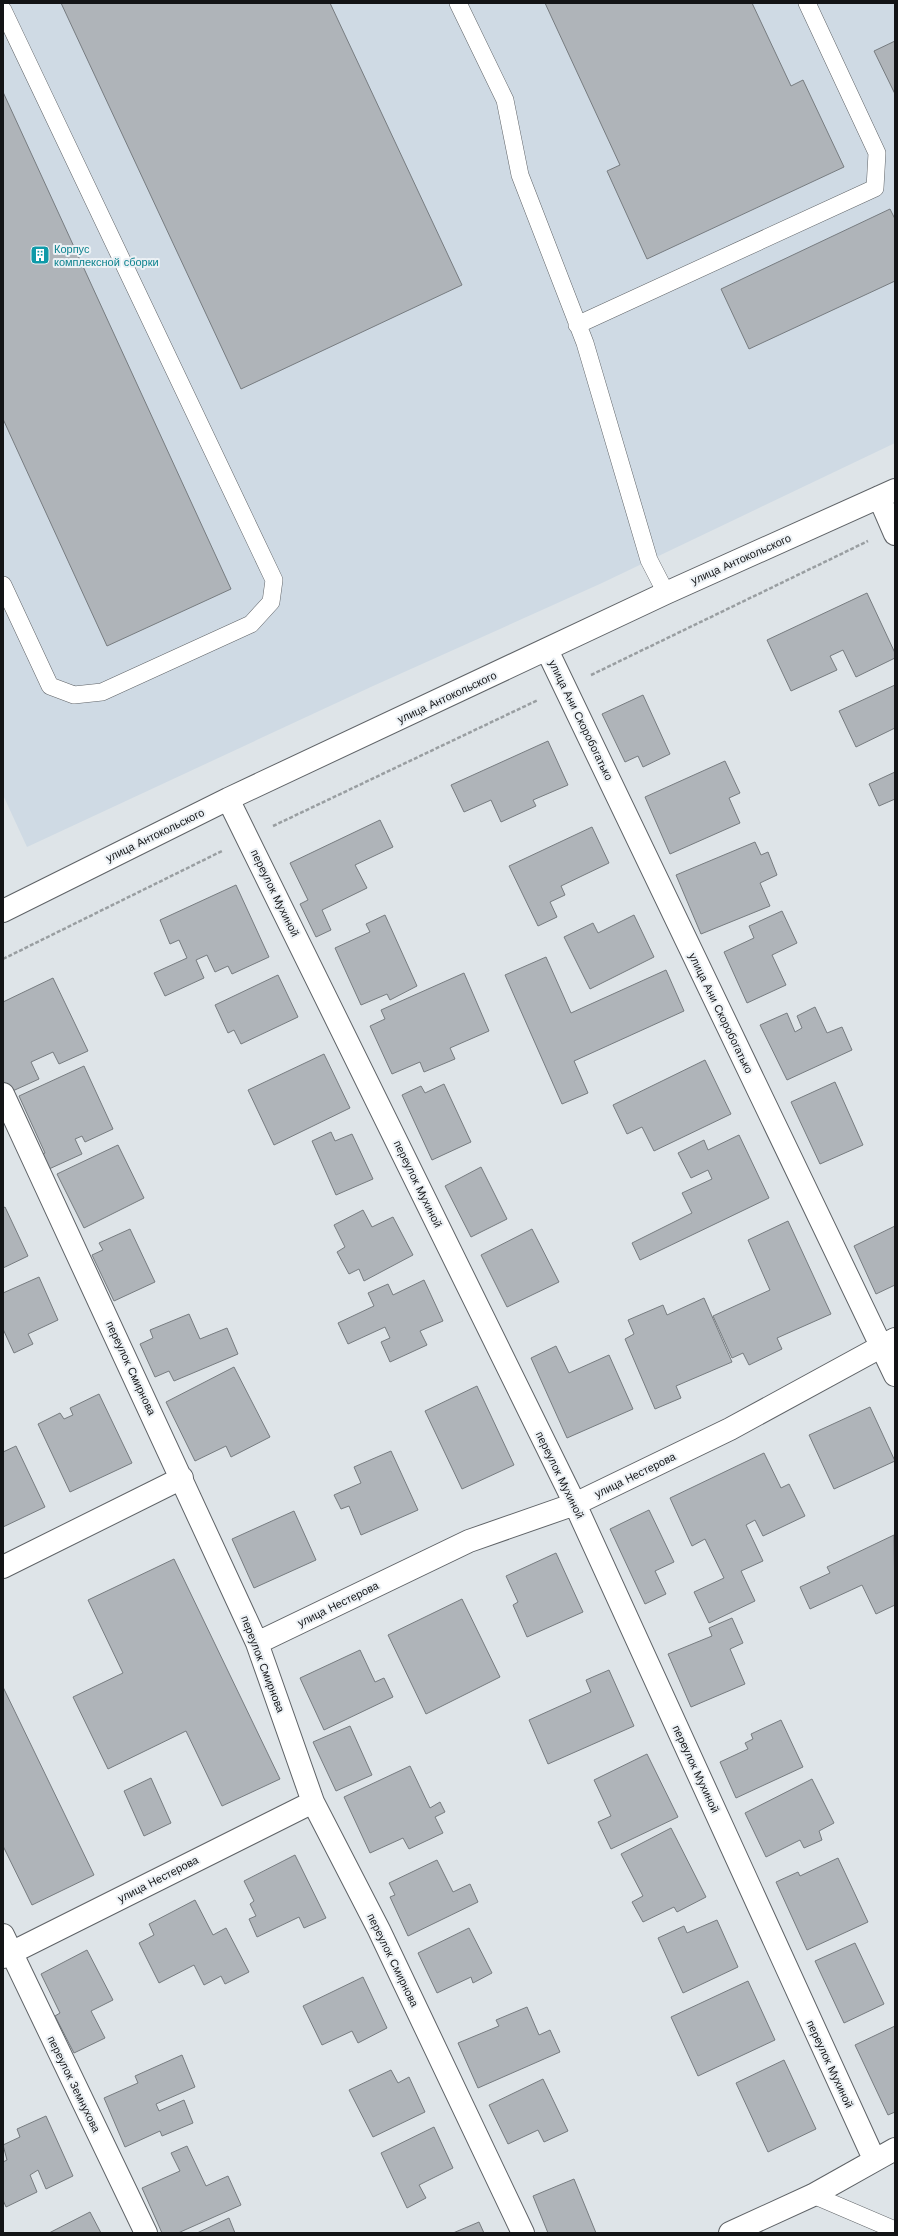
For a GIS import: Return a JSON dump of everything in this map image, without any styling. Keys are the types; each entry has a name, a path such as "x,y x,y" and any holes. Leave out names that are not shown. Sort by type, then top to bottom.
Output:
{"street":[{"name":"улица Антокольского","path":"3,911 228,799 666,593 887,494"},
{"path":"887,494 894,532"},
{"name":"улица Ани Скоробогатько","path":"547,650 888,1342 895,1375"},
{"name":"переулок Мухиной","path":"228,799 575,1504 874,2159"},
{"name":"переулок Смирнова","path":"3,1094 257,1642 313,1802 379,1930 523,2233"},
{"name":"улица Нестерова","path":"257,1642 469,1541 575,1504 730,1429 888,1342"},
{"path":"3,1567 182,1478"},
{"name":"улица Нестерова","path":"6,1948 313,1802"},
{"name":"переулок Земнухова","path":"6,1948 146,2233"},
{"path":"730,2233 812,2195 874,2159 895,2150"}],"lane":[{"path":"458,3 505,100 520,175 585,343 649,560 666,593"},
{"path":"577,325 875,188 877,153 807,3"},
{"path":"3,10 274,580 271,602 251,624 102,692 74,695 50,686 3,585"},
{"path":"812,2195 895,2230"}],"path":[{"path":"3,959 248,838 894,532"}],"shaded area":[{"path":"3,3 895,3 895,443 602,583 373,686 27,847 3,795"}],"building":[{"path":"61,3 330,3 462,285 241,389"},
{"path":"545,3 752,3 791,86 803,80 844,167 647,259 607,171 620,165"},
{"path":"895,41 895,94 874,51"},
{"name":"Корпус комплексной сборки","path":"3,92 231,589 107,646 3,419"},
{"path":"890,209 895,219 895,281 749,349 721,289"},
{"path":"867,593 895,653 895,658 856,677 843,650 830,656 837,670 791,691 767,640"},
{"path":"895,685 895,728 856,747 839,711"},
{"path":"643,695 670,754 643,767 638,756 625,762 602,714"},
{"path":"548,741 568,785 533,800 536,806 501,822 491,800 464,812 451,785"},
{"path":"725,761 740,793 729,798 740,823 670,854 645,797"},
{"path":"895,772 895,799 879,806 869,784"},
{"path":"380,820 393,847 355,865 367,888 322,910 331,930 316,937 300,904 308,900 290,863"},
{"path":"592,827 609,863 561,886 565,895 550,902 557,917 538,926 509,866"},
{"path":"755,842 761,855 768,852 777,875 760,883 770,906 701,934 676,875"},
{"path":"236,885 269,957 232,974 228,966 215,972 207,955 196,960 204,978 165,996 154,973 187,958 179,940 170,944 160,920"},
{"path":"782,911 797,943 772,955 786,985 747,1003 724,952 754,938 749,926"},
{"path":"385,915 417,986 390,1000 387,994 361,1005 335,948 370,932 366,924"},
{"path":"634,915 654,957 590,989 564,937 593,923 598,933"},
{"path":"546,957 571,1013 666,970 684,1011 574,1061 588,1093 562,1104 505,975"},
{"path":"464,973 489,1031 450,1048 455,1059 424,1072 420,1062 392,1074 370,1026 385,1019 381,1010"},
{"path":"278,975 298,1017 241,1044 234,1030 228,1033 215,1005"},
{"path":"53,978 88,1051 59,1064 53,1052 31,1062 39,1079 6,1094 3,1089 3,1002"},
{"path":"815,1007 827,1033 842,1027 852,1050 787,1080 760,1025 787,1013 795,1032 802,1028 797,1016"},
{"path":"324,1054 350,1108 274,1145 248,1090"},
{"path":"705,1060 731,1114 654,1151 642,1127 627,1134 613,1105"},
{"path":"84,1066 113,1129 85,1142 82,1136 75,1139 82,1154 38,1174 31,1159 45,1153 19,1096"},
{"path":"835,1082 863,1145 820,1164 791,1102"},
{"path":"444,1084 471,1142 432,1160 402,1095 421,1086 425,1093"},
{"path":"331,1132 335,1141 352,1134 373,1179 336,1195 312,1141"},
{"path":"739,1135 769,1198 640,1260 632,1243 692,1213 682,1193 712,1179 708,1170 691,1178 678,1153 704,1140 708,1150"},
{"path":"118,1145 144,1198 84,1228 57,1174"},
{"path":"481,1167 507,1219 471,1237 445,1186"},
{"path":"5,1207 28,1256 3,1268 3,1208"},
{"path":"363,1210 372,1227 393,1217 413,1255 364,1281 359,1269 349,1274 337,1252 345,1247 334,1225"},
{"path":"788,1221 831,1314 777,1338 782,1349 749,1365 743,1353 732,1358 713,1316 770,1290 748,1240"},
{"path":"895,1226 895,1285 876,1294 854,1246"},
{"path":"130,1229 155,1282 114,1301 92,1255 103,1250 99,1243"},
{"path":"532,1229 559,1282 507,1307 481,1255"},
{"path":"39,1277 58,1320 28,1334 33,1344 14,1353 3,1329 3,1293"},
{"path":"424,1280 443,1321 420,1331 427,1345 390,1362 381,1342 390,1338 385,1327 348,1344 338,1323 374,1306 368,1293 388,1284 393,1295"},
{"path":"704,1298 732,1362 676,1386 681,1398 655,1409 625,1339 634,1334 628,1320 663,1305 667,1315"},
{"path":"189,1314 200,1339 227,1328 238,1354 174,1381 169,1371 155,1377 140,1344 153,1338 150,1330"},
{"path":"556,1346 569,1373 609,1355 633,1409 567,1438 531,1358"},
{"path":"234,1367 270,1437 231,1457 226,1446 195,1461 166,1402"},
{"path":"477,1386 514,1465 462,1489 425,1411"},
{"path":"99,1394 132,1463 70,1492 38,1424 60,1413 64,1419 73,1415 70,1408"},
{"path":"870,1407 895,1461 834,1489 809,1435"},
{"path":"16,1446 45,1507 3,1527 3,1452"},
{"path":"391,1451 418,1510 361,1535 349,1506 341,1509 334,1495 361,1483 354,1467"},
{"path":"764,1453 781,1488 789,1484 805,1516 763,1536 755,1520 746,1525 763,1561 741,1571 755,1601 709,1623 694,1592 724,1578 705,1539 692,1546 670,1498"},
{"path":"649,1510 674,1562 655,1571 666,1594 645,1604 610,1529"},
{"path":"294,1511 316,1560 254,1588 232,1539"},
{"path":"894,1535 895,1605 876,1614 862,1585 810,1609 800,1587 830,1573 827,1567"},
{"path":"556,1553 583,1612 527,1637 513,1605 518,1602 506,1576"},
{"path":"174,1559 280,1779 222,1806 186,1731 108,1769 73,1697 123,1673 88,1600"},
{"path":"462,1599 500,1677 426,1714 388,1635"},
{"path":"732,1618 743,1643 730,1649 745,1684 691,1707 668,1654 712,1636 709,1628"},
{"path":"360,1650 375,1682 384,1678 393,1697 324,1730 300,1678"},
{"path":"609,1670 634,1726 548,1764 529,1720 591,1692 586,1680"},
{"path":"3,1687 94,1875 32,1905 3,1846"},
{"path":"781,1720 803,1767 736,1798 720,1762 748,1749 745,1743 753,1739 751,1734"},
{"path":"350,1726 372,1775 336,1791 313,1742"},
{"path":"647,1754 678,1817 611,1849 598,1822 611,1816 594,1780"},
{"path":"410,1766 430,1808 440,1802 445,1812 435,1817 443,1833 409,1849 403,1838 370,1853 344,1797"},
{"path":"151,1778 171,1823 144,1836 124,1791"},
{"path":"812,1779 834,1823 819,1831 822,1840 804,1848 800,1840 766,1857 745,1813"},
{"path":"671,1828 706,1897 677,1912 674,1907 643,1922 632,1902 643,1896 621,1854"},
{"path":"295,1855 326,1918 304,1928 299,1917 257,1937 249,1919 256,1916 250,1904 254,1901 244,1881"},
{"path":"838,1858 868,1922 807,1950 776,1882 798,1872 800,1876"},
{"path":"437,1860 453,1892 470,1884 478,1902 408,1936 390,1897 395,1895 389,1883"},
{"path":"195,1900 213,1935 226,1928 249,1972 225,1984 221,1976 204,1985 194,1965 159,1983 139,1943 154,1935 149,1924"},
{"path":"717,1920 738,1967 683,1993 658,1938 684,1926 687,1933"},
{"path":"469,1928 492,1973 473,1983 471,1977 437,1993 418,1953"},
{"path":"855,1943 884,2004 844,2023 815,1961"},
{"path":"87,1950 113,2000 91,2011 105,2038 74,2053 55,2016 60,2013 41,1974"},
{"path":"363,1977 387,2028 358,2043 352,2031 322,2045 303,2006"},
{"path":"748,1981 775,2040 698,2076 671,2017"},
{"path":"527,2007 539,2035 550,2030 560,2052 478,2088 458,2043 499,2026 496,2020"},
{"path":"895,2026 895,2112 888,2115 855,2045"},
{"path":"182,2055 195,2087 156,2104 159,2111 184,2100 193,2123 162,2136 160,2131 125,2147 104,2098 138,2083 135,2076"},
{"path":"784,2060 816,2129 768,2152 736,2083"},
{"path":"391,2070 398,2083 409,2077 425,2112 373,2137 349,2090"},
{"path":"543,2079 568,2131 544,2142 538,2130 508,2144 489,2105"},
{"path":"46,2116 73,2176 46,2189 38,2170 30,2175 37,2192 6,2207 3,2200 3,2162 7,2160 3,2145 20,2137 17,2129"},
{"path":"434,2127 453,2168 419,2185 426,2198 407,2208 381,2153"},
{"path":"187,2146 206,2186 228,2176 241,2205 178,2233 162,2233 142,2188 180,2171 171,2153"},
{"path":"574,2179 596,2233 548,2233 533,2196"},
{"path":"90,2212 101,2233 49,2233"},
{"path":"229,2218 235,2233 197,2233"},
{"path":"479,2222 484,2233 453,2233"}],"place":[{"name":"Корпус комплексной сборки","path":"40,255"}]}
